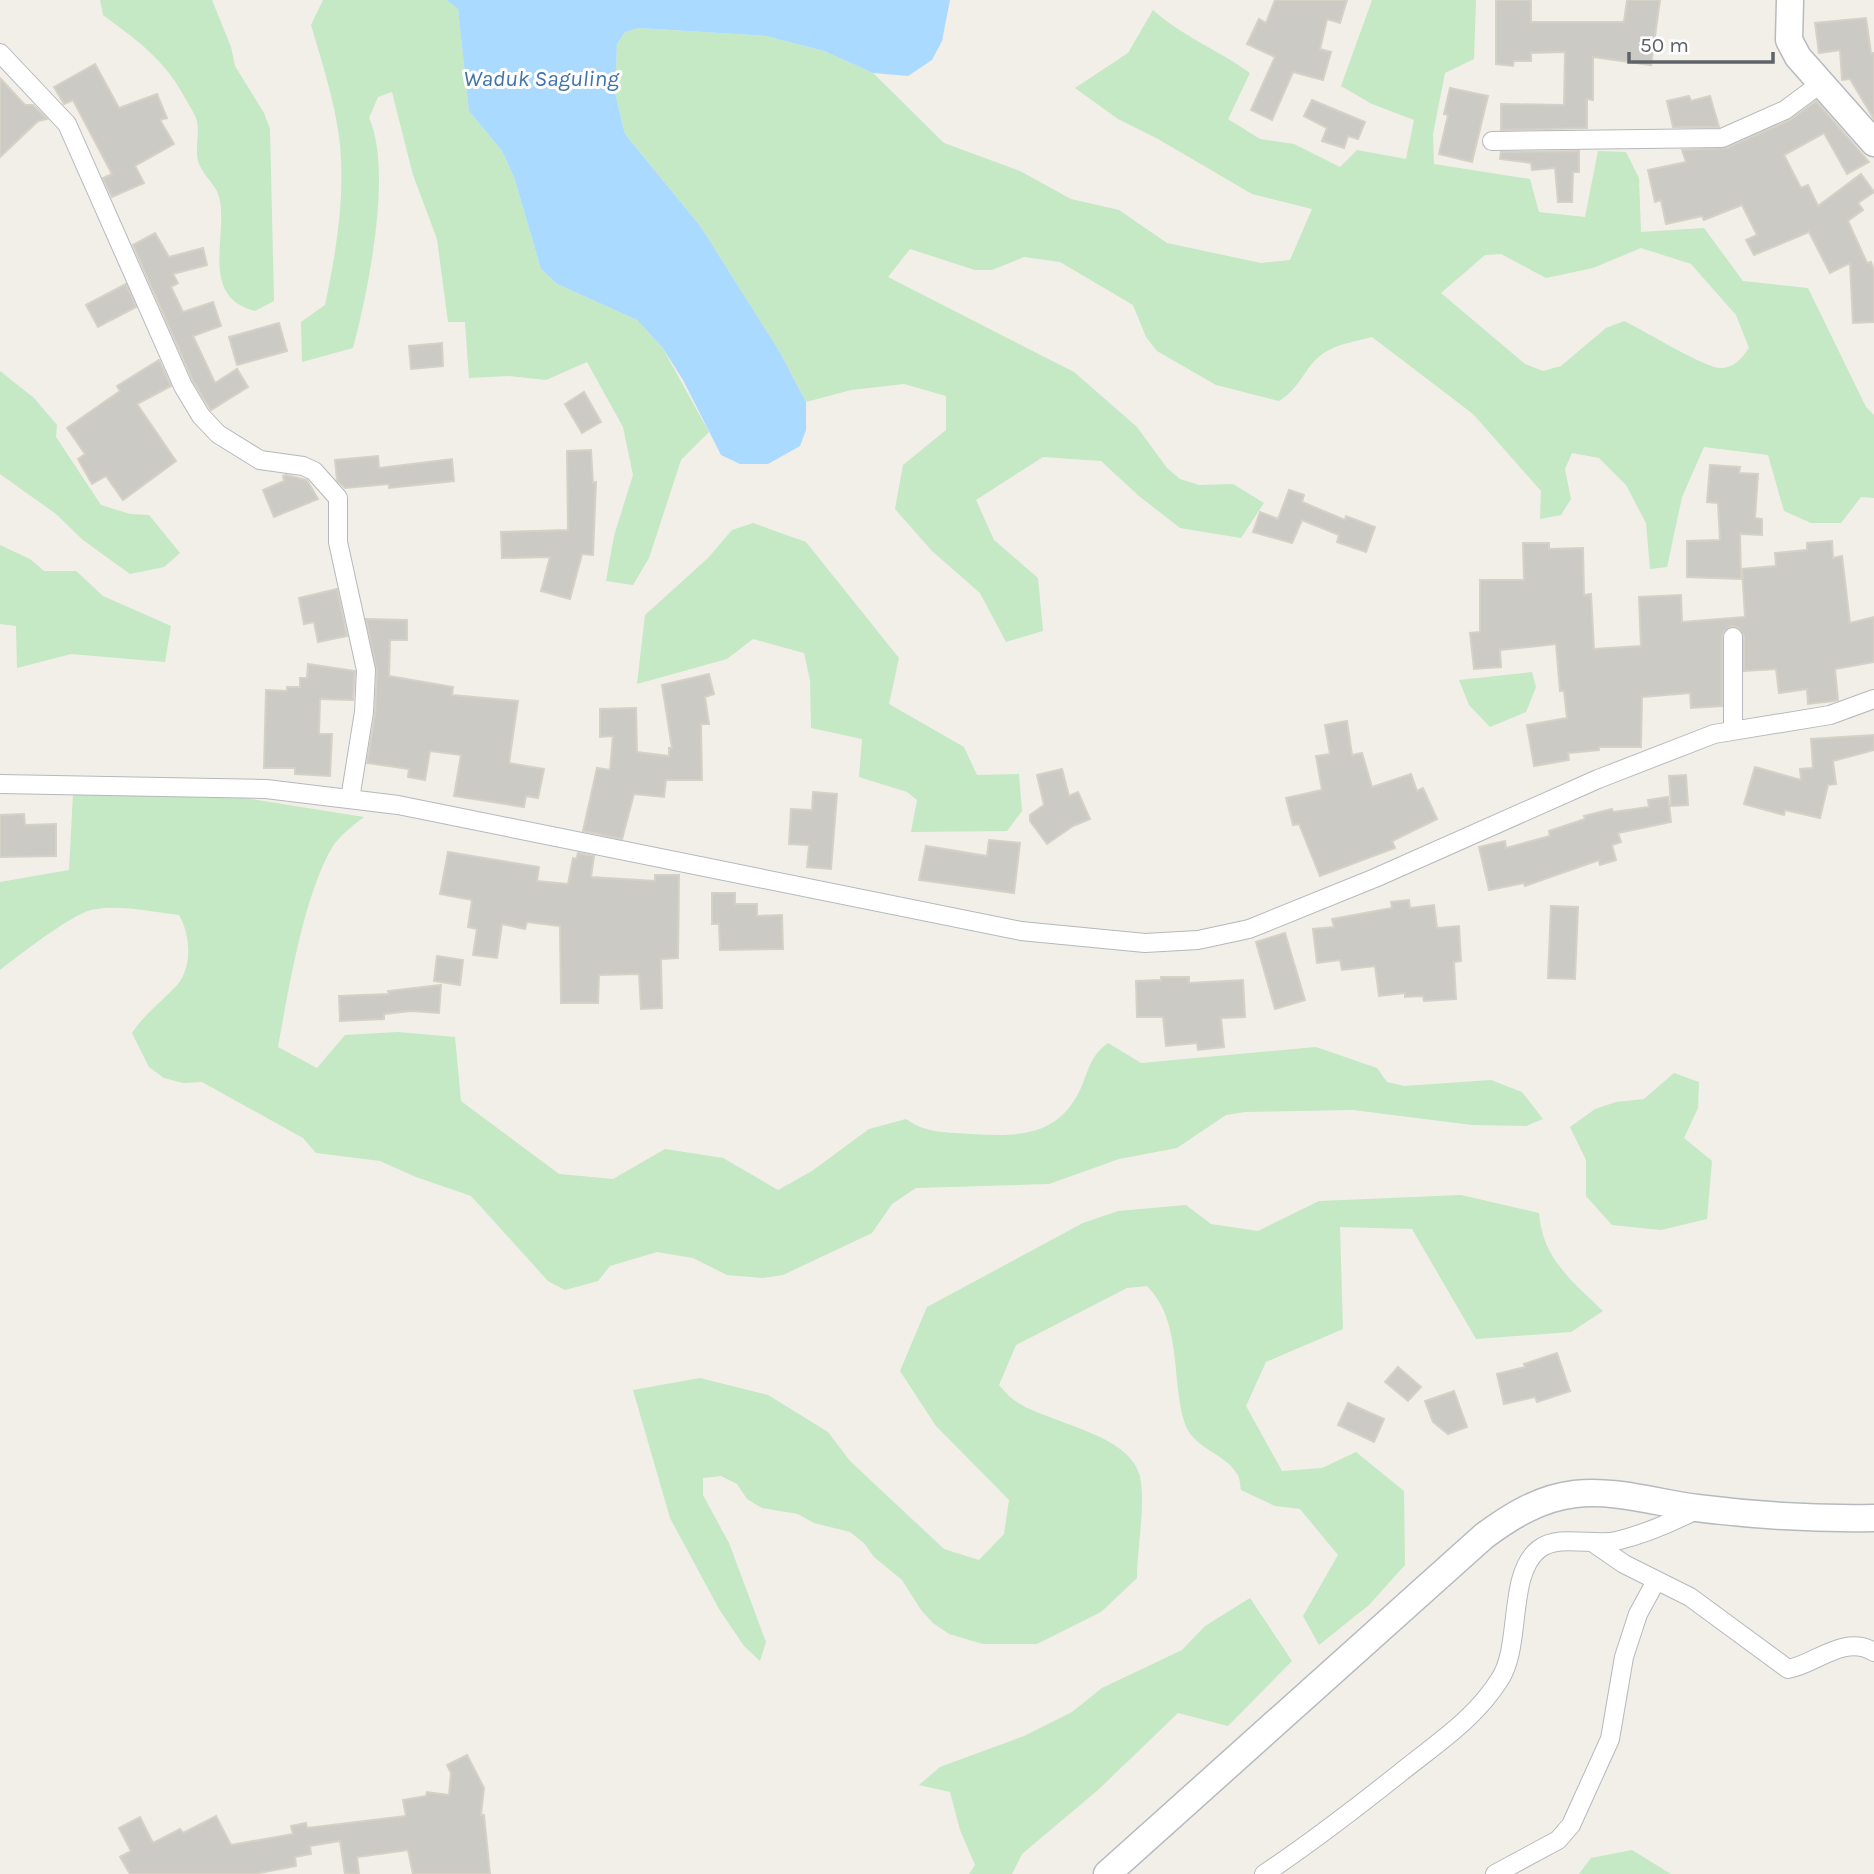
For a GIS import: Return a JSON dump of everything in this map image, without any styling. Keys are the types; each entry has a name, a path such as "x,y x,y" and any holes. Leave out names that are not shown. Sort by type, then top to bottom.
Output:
{"main road":[{"path":"1790,0 1789,40 1820,83 1874,144"},
{"path":"1107,1874 1473,1546 1510,1517 1544,1501 1576,1493 1700,1508 1874,1518"}],"street":[{"path":"0,53 67,124 183,386 201,416 218,434 260,460 303,466 314,471 338,498 338,542 366,670 364,712 350,799"},
{"path":"1492,141 1722,138 1785,110 1820,83"},
{"path":"1733,637 1733,729"},
{"path":"0,784 266,789 398,805 1021,932 1145,943 1198,940 1250,929 1598,779 1714,734 1830,715 1874,699"},
{"path":"1264,1874 1360,1804 1478,1709 1503,1676 1525,1567 1536,1551 1570,1541 1595,1544 1651,1531 1700,1508"},
{"path":"1595,1544 1656,1581 1690,1597 1788,1669 1838,1648 1853,1647 1874,1652"},
{"path":"1494,1874 1558,1840 1571,1825 1610,1738 1624,1657 1639,1614 1656,1581"}],"green space":[{"path":"100,0 212,0 231,47 235,66 264,113 270,129 274,301 255,311 238,304 227,293 220,265 220,201 217,191 199,164 195,115 159,62 139,42 103,15"},
{"path":"323,0 447,0 458,8 469,111 502,151 514,177 541,269 557,284 637,320 662,347 709,432 681,460 649,558 633,585 606,581 614,536 633,475 623,427 587,362 546,380 509,376 469,378 465,322 448,322 437,239 413,175 392,92 378,97 369,118 376,141 379,168 376,232 353,348 302,362 301,322 325,305 337,240 341,195 338,129 311,25"},
{"path":"1372,0 1476,0 1474,59 1445,73 1433,134 1434,164 1530,179 1539,212 1585,217 1598,151 1626,152 1639,178 1641,232 1704,228 1743,281 1808,288 1866,407 1874,415 1874,498 1861,497 1841,523 1811,523 1784,511 1768,455 1704,447 1682,497 1667,567 1650,569 1646,523 1626,485 1599,458 1572,453 1565,469 1571,499 1561,515 1540,519 1541,491 1473,414 1372,337 1341,345 1324,353 1279,401 1216,385 1157,351 1146,337 1133,305 1060,262 1024,257 992,270 975,270 910,249 888,277 1074,372 1137,427 1167,468 1180,479 1199,485 1233,484 1264,503 1241,538 1180,528 1139,496 1101,461 1043,457 976,500 994,540 1038,578 1043,631 1006,642 980,593 932,551 895,509 903,465 946,430 946,396 904,384 851,390 806,402 781,354 701,227 625,134 615,93 617,44 625,32 639,28 766,36 824,51 873,73 944,143 1020,171 1071,199 1119,210 1167,243 1261,263 1290,260 1312,209 1252,194 1118,119 1075,88 1128,53 1153,10 1176,28 1250,73 1228,119 1260,139 1294,144 1340,167 1357,150 1406,159 1414,120 1372,104 1341,86","holes":["1641,248 1691,264 1736,315 1749,348 1738,361 1728,367 1715,367 1704,363 1624,321 1606,328 1561,366 1543,371 1525,364 1441,293 1485,255 1501,254 1546,278 1593,268"]},
{"path":"0,371 34,398 57,425 56,437 101,505 130,514 149,515 180,553 164,567 130,574 83,540 56,514 0,474"},
{"path":"753,523 806,542 899,658 889,704 964,747 977,775 1019,774 1022,811 1007,831 911,832 917,800 907,792 859,777 862,739 811,728 810,680 804,653 753,639 727,659 637,684 645,615 708,558 732,530"},
{"path":"0,545 30,559 44,571 76,571 103,596 171,626 165,662 71,654 17,668 16,626 0,624"},
{"path":"1532,672 1536,687 1526,712 1490,727 1469,705 1459,680"},
{"path":"73,794 238,797 364,817 333,846 314,890 298,944 278,1047 317,1068 345,1035 398,1032 455,1037 461,1101 559,1174 613,1179 665,1149 723,1158 778,1190 812,1171 869,1129 906,1119 937,1131 1007,1135 1038,1130 1064,1114 1074,1101 1095,1056 1108,1043 1141,1063 1316,1047 1377,1068 1387,1082 1404,1086 1491,1080 1522,1092 1543,1119 1526,1126 1472,1125 1353,1110 1245,1112 1226,1115 1177,1148 1119,1159 1049,1184 916,1188 892,1204 872,1233 783,1275 763,1278 727,1275 693,1258 657,1252 610,1266 598,1281 565,1290 548,1281 471,1196 380,1161 316,1153 303,1138 202,1082 183,1083 164,1078 149,1067 132,1033 183,976 188,950 186,931 179,915 124,908 91,910 58,927 0,970 0,882 69,870"},
{"path":"1674,1073 1699,1082 1698,1108 1684,1138 1712,1161 1707,1219 1661,1230 1612,1225 1586,1196 1586,1160 1570,1127 1595,1109 1616,1102 1644,1099"},
{"path":"1461,1195 1539,1213 1541,1229 1552,1256 1570,1279 1603,1311 1571,1332 1476,1339 1412,1229 1340,1227 1343,1329 1266,1362 1246,1406 1282,1471 1322,1468 1356,1452 1404,1491 1405,1565 1369,1605 1319,1645 1303,1616 1338,1555 1300,1509 1275,1506 1241,1490 1239,1477 1231,1467 1194,1438 1188,1430 1180,1404 1171,1332 1158,1300 1147,1286 1127,1288 1016,1345 999,1385 1012,1398 1028,1408 1084,1430 1120,1449 1133,1461 1142,1487 1137,1578 1101,1612 1037,1644 983,1644 949,1634 921,1610 902,1580 850,1532 814,1523 798,1514 762,1508 747,1499 737,1484 721,1476 703,1478 703,1495 729,1543 766,1642 760,1661 744,1646 719,1609 670,1518 633,1390 700,1378 768,1395 828,1432 850,1461 944,1549 979,1560 1004,1534 1009,1500 936,1426 900,1371 927,1307 1083,1223 1118,1211 1186,1205 1211,1224 1258,1231 1319,1201"},
{"path":"1250,1598 1292,1661 1228,1726 1178,1713 1098,1790 1022,1854 1012,1874 969,1874 975,1865 960,1830 950,1792 919,1785 940,1767 1024,1736 1072,1712 1102,1688 1182,1650 1205,1626"},
{"path":"1632,1850 1671,1874 1579,1874 1591,1858"}],"water":[{"name":"Waduk Saguling","path":"447,0 950,0 942,41 932,60 908,76 873,73 824,51 766,36 639,28 625,32 617,44 615,93 625,134 701,227 781,354 806,402 806,430 800,446 768,464 740,464 721,455 683,380 662,347 637,320 557,284 541,269 514,177 502,151 469,111 458,9"}],"building":[{"path":"1275,0 1347,0 1340,23 1327,19 1320,49 1331,52 1323,80 1293,72 1272,120 1251,110 1275,57 1247,44 1259,19 1266,23"},
{"path":"1496,0 1531,0 1531,22 1624,22 1627,0 1660,0 1651,65 1593,57 1593,100 1587,99 1587,128 1501,130 1501,104 1564,105 1565,52 1531,53 1531,61 1514,61 1513,66 1496,64"},
{"path":"1866,18 1871,53 1874,53 1874,119 1850,79 1842,80 1840,50 1819,53 1815,23"},
{"path":"95,64 119,108 157,94 167,118 160,120 174,144 135,166 144,183 112,197 103,178 112,174 73,100 64,104 54,87"},
{"path":"0,78 25,105 33,105 47,119 38,121 0,157"},
{"path":"1450,88 1488,96 1472,162 1439,154 1448,115 1444,114"},
{"path":"1689,96 1691,101 1710,96 1719,127 1673,127 1667,101"},
{"path":"1312,100 1365,122 1358,139 1348,136 1344,148 1322,141 1327,128 1304,116"},
{"path":"1816,101 1869,162 1847,174 1824,133 1784,155 1801,188 1808,185 1818,206 1861,174 1874,192 1858,203 1863,210 1848,221 1867,263 1871,262 1874,270 1874,322 1853,323 1850,263 1830,273 1809,232 1754,255 1746,240 1757,235 1742,205 1704,220 1702,216 1666,224 1661,200 1655,202 1648,170 1686,162 1682,150 1727,148 1790,120"},
{"path":"1579,151 1579,172 1573,172 1572,202 1558,202 1555,168 1532,170 1531,163 1500,159 1501,152"},
{"path":"155,233 169,257 203,248 207,265 173,274 178,283 171,287 183,312 213,302 221,326 193,336 215,383 237,369 248,387 211,410 193,381 133,245"},
{"path":"126,284 136,307 98,327 86,305"},
{"path":"279,323 287,351 237,365 229,337"},
{"path":"442,343 443,366 411,369 409,346"},
{"path":"159,360 171,386 137,404 176,461 123,500 106,476 92,484 78,459 85,454 67,428 120,391 117,386"},
{"path":"584,392 601,422 582,433 565,404"},
{"path":"591,450 593,483 596,482 593,555 582,554 570,599 541,591 550,557 502,558 501,532 568,530 567,451"},
{"path":"378,456 379,468 452,459 454,481 389,488 389,484 345,488 337,480 335,460"},
{"path":"1710,465 1740,467 1739,473 1758,474 1755,518 1762,519 1762,535 1740,534 1741,579 1687,577 1687,541 1720,540 1718,503 1707,502"},
{"path":"283,476 307,480 318,499 274,517 263,490 284,481"},
{"path":"1289,490 1304,495 1302,502 1345,520 1346,516 1375,527 1366,552 1337,542 1339,535 1302,520 1292,543 1253,532 1260,512 1278,519"},
{"path":"1832,541 1833,558 1842,556 1850,623 1874,617 1874,662 1835,669 1838,700 1808,704 1807,689 1779,693 1776,669 1744,671 1744,636 1739,628 1732,626 1724,631 1722,636 1722,706 1691,708 1690,693 1642,697 1641,747 1599,747 1599,750 1568,753 1569,760 1534,766 1527,725 1567,718 1564,691 1560,691 1556,644 1500,650 1501,667 1474,669 1470,633 1480,632 1480,580 1524,580 1523,543 1549,543 1549,549 1583,548 1584,595 1591,594 1594,649 1641,646 1639,597 1681,595 1682,622 1745,617 1742,569 1776,566 1775,553 1807,550 1807,543"},
{"path":"337,589 347,636 318,642 314,622 304,624 299,598"},
{"path":"366,619 407,620 407,640 390,640 389,676 453,687 452,695 518,701 509,763 544,769 538,798 526,796 524,807 454,796 461,755 430,751 425,780 408,777 409,769 367,763 375,714 377,671"},
{"path":"308,664 355,671 353,700 320,699 319,734 332,734 330,776 295,774 295,768 264,768 266,690 287,691 287,687 300,687 300,678 307,678"},
{"path":"709,674 714,694 705,697 709,724 701,724 702,780 666,780 664,797 634,794 622,839 583,831 597,768 610,770 613,736 600,737 600,709 636,708 637,752 669,756 669,748 672,748 662,685"},
{"path":"1347,721 1352,755 1362,753 1372,787 1411,774 1417,791 1423,788 1437,819 1392,841 1395,848 1320,876 1299,824 1293,825 1286,798 1322,790 1316,756 1330,754 1325,725"},
{"path":"1874,735 1874,750 1833,761 1836,784 1828,785 1820,818 1785,810 1784,815 1744,804 1755,767 1801,780 1800,769 1813,768 1811,739"},
{"path":"1062,769 1069,796 1078,792 1090,819 1073,826 1047,844 1030,821 1030,815 1044,805 1037,775"},
{"path":"1686,775 1688,805 1671,806 1669,776"},
{"path":"813,792 837,794 831,869 807,867 809,845 789,844 791,809 812,810"},
{"path":"1668,797 1671,822 1618,833 1621,842 1612,845 1616,860 1600,865 1599,860 1525,886 1524,883 1489,890 1479,847 1505,841 1506,848 1550,836 1549,831 1585,819 1584,816 1612,809 1613,812 1649,807 1648,800"},
{"path":"24,814 25,825 56,824 56,856 0,857 0,815"},
{"path":"989,840 1020,843 1014,893 919,880 926,846 987,856"},
{"path":"448,852 539,867 537,881 568,884 573,858 576,859 578,853 594,856 591,877 655,881 655,875 679,875 678,958 661,959 662,1008 641,1009 639,974 599,975 598,1003 561,1003 560,926 527,922 525,929 502,924 497,958 473,955 477,929 468,927 472,900 440,894"},
{"path":"712,893 735,893 735,904 757,904 757,916 782,915 783,949 720,950 719,924 712,924"},
{"path":"1409,900 1410,908 1434,905 1437,928 1459,926 1461,961 1454,962 1456,999 1424,1001 1423,996 1405,997 1405,993 1379,996 1375,966 1342,970 1340,960 1317,963 1313,929 1334,927 1332,919 1392,908 1391,902"},
{"path":"1551,906 1578,907 1575,979 1548,978"},
{"path":"1285,933 1305,1000 1275,1009 1256,942"},
{"path":"437,956 463,960 460,985 434,981"},
{"path":"1161,977 1189,977 1189,983 1243,980 1245,1017 1221,1018 1224,1047 1198,1050 1197,1043 1166,1046 1163,1017 1137,1017 1136,981 1161,980"},
{"path":"441,985 439,1013 411,1011 384,1014 384,1019 340,1021 339,996 389,994 388,991"},
{"path":"1557,1353 1570,1391 1537,1402 1535,1397 1504,1404 1497,1374 1525,1367 1524,1364"},
{"path":"1398,1367 1421,1387 1408,1401 1385,1382"},
{"path":"1454,1391 1467,1427 1448,1434 1433,1422 1425,1401"},
{"path":"1348,1403 1384,1419 1374,1442 1338,1425"},
{"path":"467,1755 484,1788 481,1815 484,1815 490,1874 413,1874 408,1850 357,1857 359,1874 345,1874 340,1841 310,1846 311,1854 295,1857 296,1866 254,1874 130,1874 120,1857 131,1851 119,1828 140,1817 153,1843 180,1829 183,1833 216,1816 231,1845 293,1834 291,1826 306,1823 307,1828 406,1816 403,1800 426,1796 427,1792 449,1795 451,1773 447,1765"}]}
